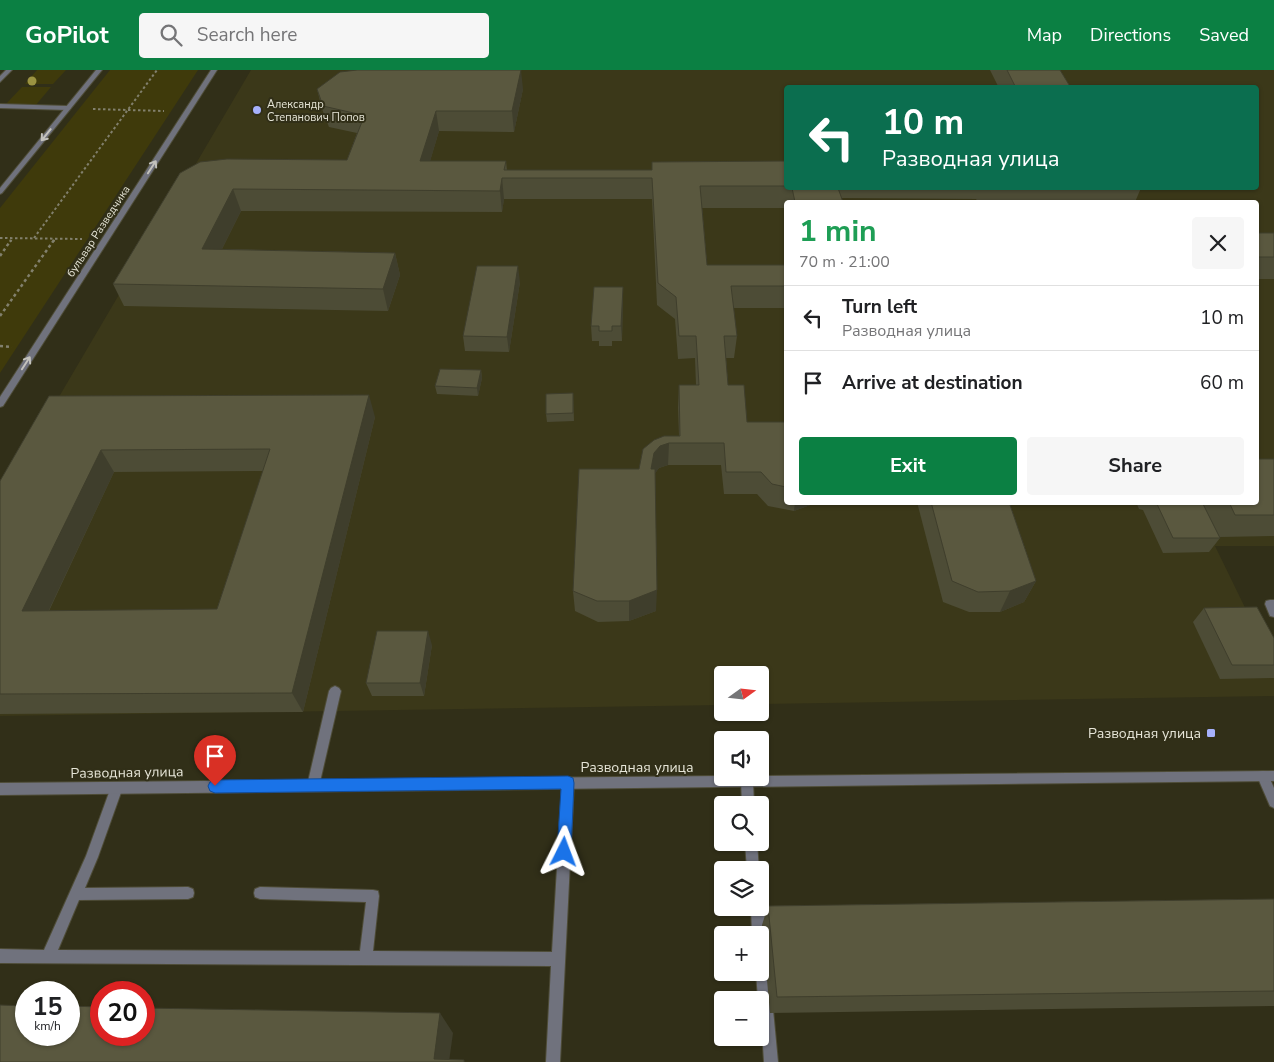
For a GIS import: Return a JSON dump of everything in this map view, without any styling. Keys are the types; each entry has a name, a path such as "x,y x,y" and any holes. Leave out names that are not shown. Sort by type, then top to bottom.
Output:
{"street":[{"path":"0,80 10,70"},
{"path":"0,192 99,70"},
{"name":"бульвар Разведчика","path":"0,404 214,70"},
{"path":"0,106 68,108"},
{"path":"1274,604 1270,604 1274,613"},
{"path":"313,786 335,691"},
{"path":"1269,776 1274,802"},
{"name":"Разводная улица","path":"769,781 1269,776"},
{"name":"Разводная улица","path":"0,788 714,781"},
{"path":"553,1062 568,783"},
{"path":"48,956 95,849 117,787"},
{"path":"76,894 188,893"},
{"path":"260,893 373,896 366,957"},
{"path":"0,956 559,959"},
{"path":"763,981 771,1062"}],"path":[{"path":"34,238 157,70"},
{"path":"68,108 188,112"},
{"path":"0,238 105,240"},
{"path":"0,256 14,238"},
{"path":"0,316 55,239"}],"shaded area":[{"path":"37,70 66,70 53,84 25,84"},
{"path":"110,70 198,70 0,373 0,208"},
{"path":"251,70 1274,70 1274,546 1215,546 1274,667 1274,696 769,704 769,666 714,666 714,705 0,716 0,523 53,407"},
{"path":"22,87 51,87 35,106 6,104"}],"building":[{"path":"357,70 521,70 512,111 436,111 420,161 506,161 504,170 652,170 652,162 784,161 784,186 700,186 707,265 784,265 784,286 731,286 737,336 724,336 728,385 744,385 747,422 784,422 784,487 772,484 761,472 726,472 724,443 669,443 660,446 654,453 651,469 655,469 657,590 629,601 597,601 573,591 579,469 639,469 643,449 654,440 664,436 680,436 679,385 699,385 696,336 679,336 676,297 658,283 652,178 502,178 500,191 233,189 202,249 395,253 383,289 113,284 180,173 200,162 227,159 347,160 365,114 323,106 317,89 340,72"},
{"path":"1007,70 1060,70 1069,85 1014,85"},
{"path":"792,190 839,190 842,200 795,200"},
{"path":"1259,233 1274,233 1274,257 1259,257"},
{"path":"477,266 518,266 507,337 463,336"},
{"path":"594,287 623,287 621,326 612,326 612,331 599,331 599,326 591,326"},
{"path":"440,369 481,370 477,388 435,386"},
{"path":"573,393 573,413 546,414 546,394"},
{"path":"369,395 292,693 0,694 0,481 49,396","holes":["270,449 217,609 22,611 101,450"]},
{"path":"1259,459 1274,459 1274,515 1235,515 1230,505 1259,505"},
{"path":"932,505 1010,505 1036,581 1010,591 978,592 952,581"},
{"path":"1157,505 1204,505 1220,538 1173,538"},
{"path":"1257,607 1274,638 1274,665 1232,665 1204,608"},
{"path":"377,631 428,631 420,683 366,683"},
{"path":"1274,899 1274,991 777,997 769,906"},
{"path":"0,1005 15,1006 15,1046 80,1046 80,1006 90,1007 90,1046 155,1046 155,1008 440,1013 434,1059 464,1060 464,1062 0,1062"}],"place":[{"name":"Александр Степанович Попов","path":"257,110"},
{"name":"Разводная улица","path":"1211,733"}],"route":[{"path":"215,786 568,783 564,852"}]}
